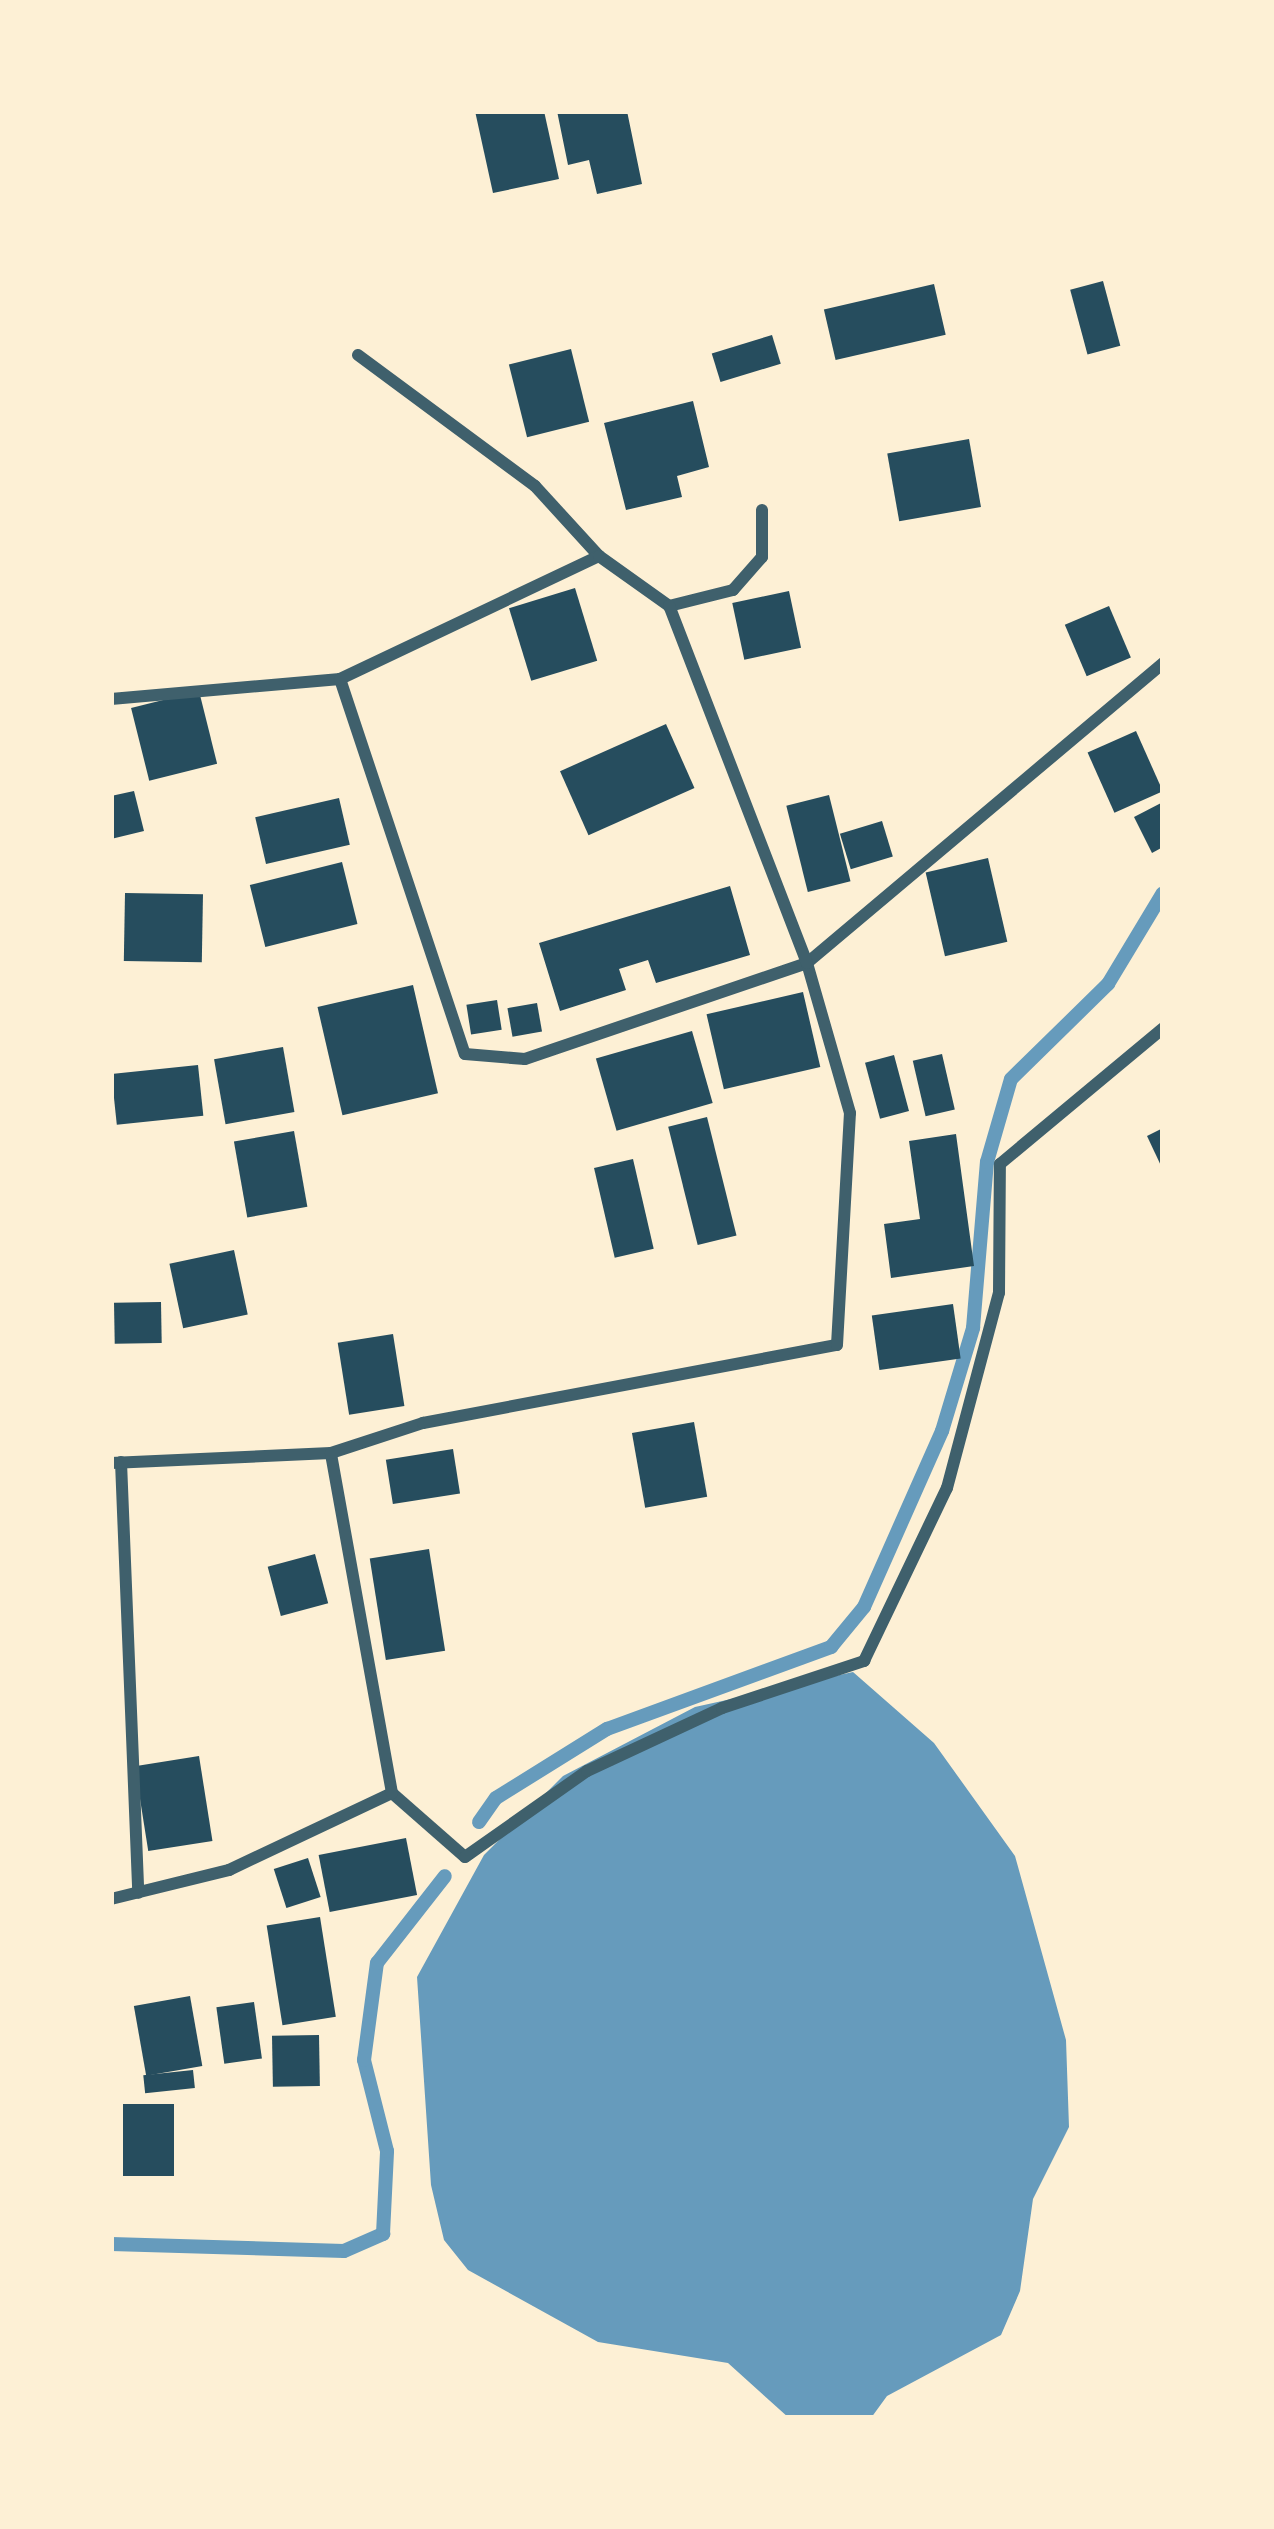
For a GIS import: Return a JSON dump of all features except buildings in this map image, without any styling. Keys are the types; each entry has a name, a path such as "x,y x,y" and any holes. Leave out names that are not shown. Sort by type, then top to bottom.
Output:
{"street":[{"path":"138,1893 116,1463 331,1453 423,1424 837,1345 850,1113 806,963 669,606 599,556 536,486 358,355"},
{"path":"669,606 733,590 762,557 762,510"},
{"path":"111,699 340,679 599,556"},
{"path":"340,679 465,1054 525,1059 806,963 1163,663"},
{"path":"331,1453 392,1793 465,1857 587,1771 722,1708 865,1660 947,1488 999,1293 1000,1164 1163,1028"},
{"path":"111,1899 229,1870 392,1793"}],"water":[{"path":"853,1672 934,1743 1015,1856 1066,2040 1069,2127 1033,2199 1020,2291 1001,2335 887,2396 871,2418 789,2418 728,2363 598,2342 468,2270 444,2240 431,2185 417,1977 484,1855 563,1776 695,1707"}],"waterway":[{"path":"479,1822 496,1798 607,1729 831,1647 864,1607 942,1431 973,1328 987,1162 1011,1079 1108,984 1163,893"},
{"path":"111,2244 344,2251 383,2234 387,2151 364,2060 377,1963 445,1876"}]}
